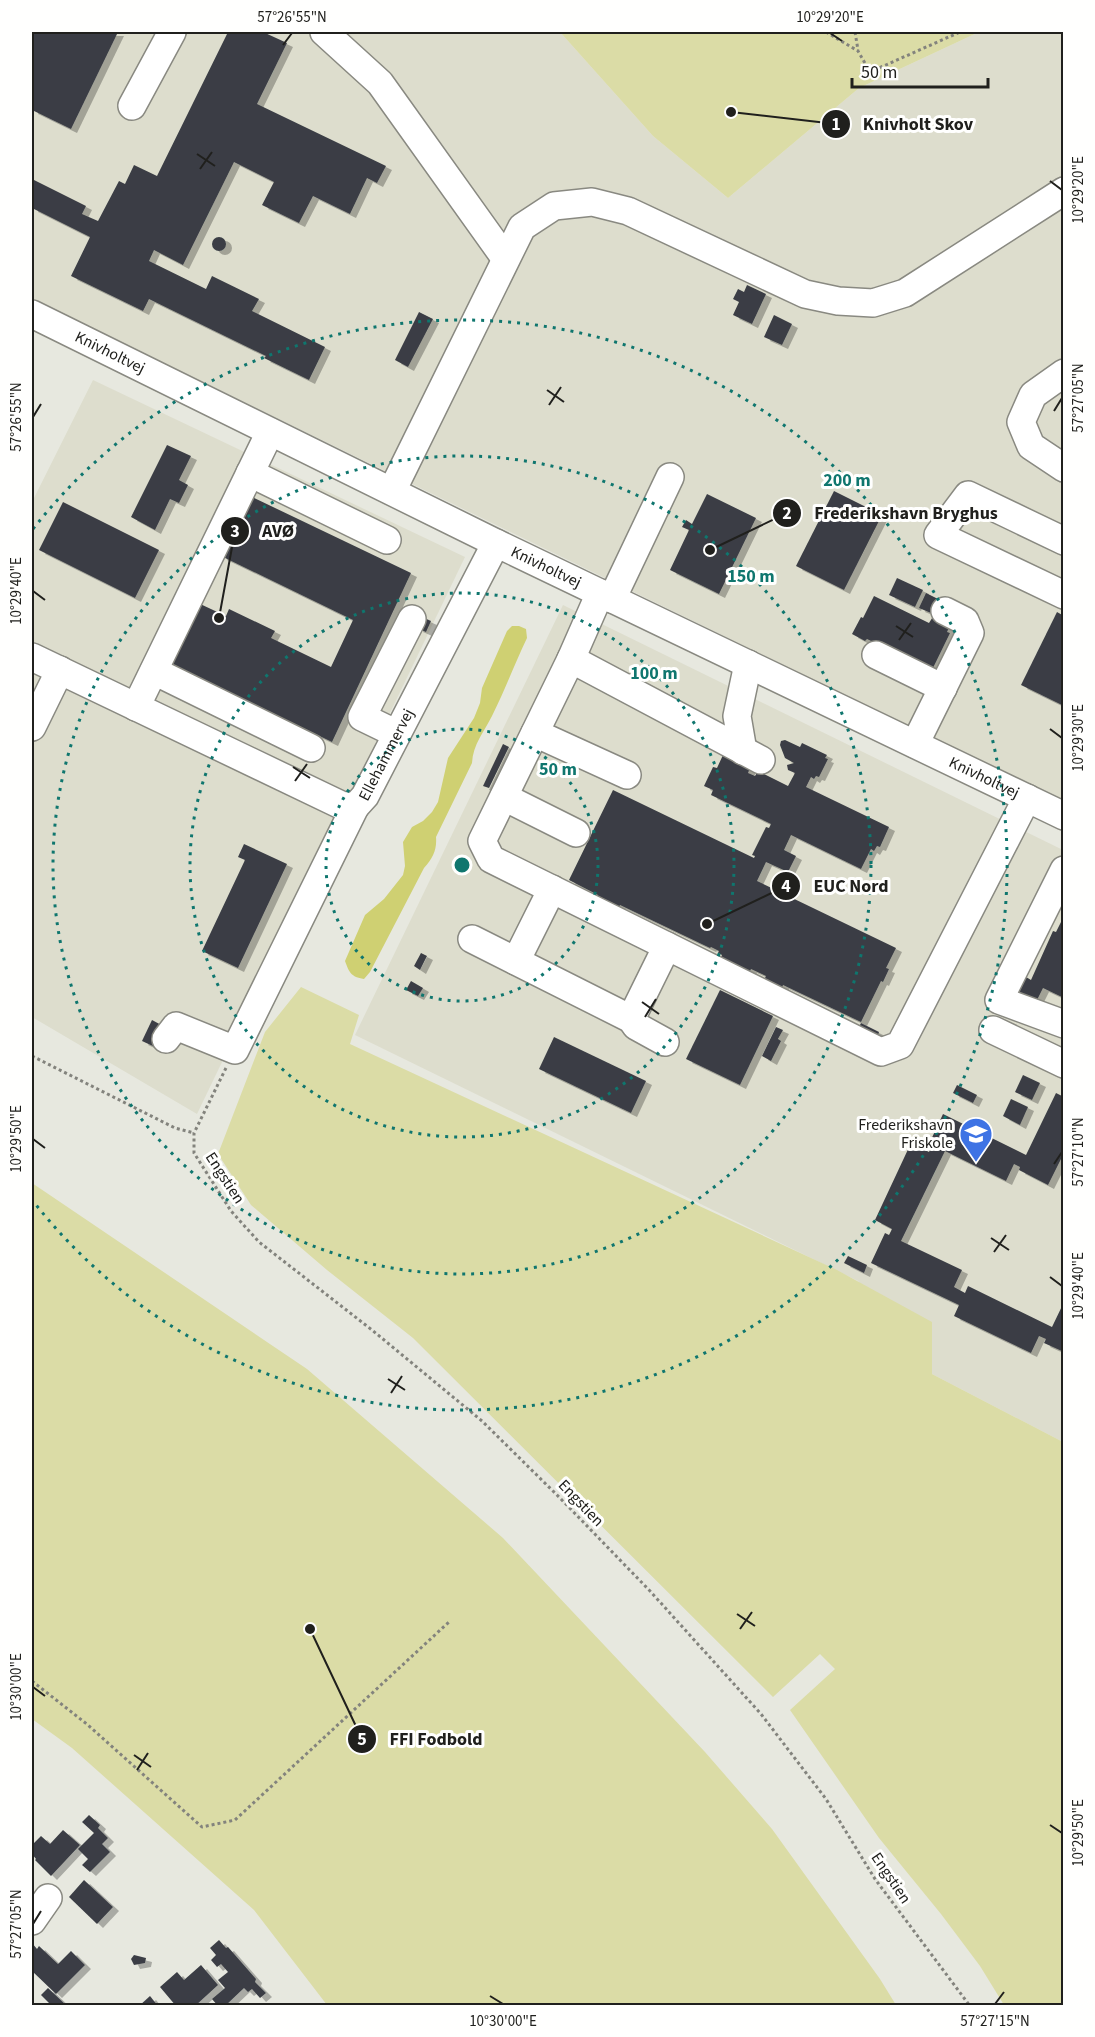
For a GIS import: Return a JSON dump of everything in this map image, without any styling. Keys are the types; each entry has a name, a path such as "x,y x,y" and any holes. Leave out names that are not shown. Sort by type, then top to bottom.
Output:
{"street":[{"path":"132,106 172,32"},
{"path":"324,32 380,83 505,258"},
{"path":"392,491 522,227 554,206 592,202 628,211 805,294 873,303 905,293 1064,191"},
{"name":"Knivholtvej","path":"32,314 496,543 1064,816"},
{"path":"1064,373 1033,395 1021,422 1031,446 1064,468"},
{"path":"136,706 270,432"},
{"path":"250,473 387,540"},
{"path":"670,477 571,659 482,841 491,860 881,1052 900,1045 1027,798"},
{"path":"1064,541 968,495 938,535 1064,595"},
{"name":"Ellehammervej","path":"32,657 341,805 355,807 365,796 496,543"},
{"path":"915,744 970,633 965,621 945,611"},
{"path":"397,734 362,717 412,619"},
{"path":"876,655 943,688"},
{"path":"571,659 752,755 737,716 748,664"},
{"path":"32,727 60,670"},
{"path":"153,671 311,748"},
{"path":"535,733 627,776"},
{"path":"504,797 576,833"},
{"path":"166,1039 176,1026 235,1050 355,807"},
{"path":"1064,870 999,1000 1064,1024"},
{"path":"516,961 552,889"},
{"path":"472,939 631,1019 636,1026 665,1042"},
{"path":"631,1019 667,946"},
{"path":"993,1030 1064,1065"},
{"path":"32,1921 48,1898"}],"path":[{"path":"826,32 858,51"},
{"path":"855,32 858,51 870,72 960,32"},
{"path":"32,1056 175,1128 194,1133 235,1050"},
{"name":"Engstien","path":"194,1133 194,1153 231,1211 260,1242 482,1421 650,1592 761,1714 826,1799 875,1878 970,2006"},
{"path":"32,1682 88,1725 202,1827 235,1820 450,1621"}],"shaded area":[{"path":"32,32 560,32 653,136 728,198 859,88 979,32 1063,32 1063,801 32,299"},
{"path":"93,380 465,557 197,1114 32,1017 32,502"},
{"path":"563,605 1063,850 1063,1442 932,1374 858,1281 355,1035"},
{"path":"512,626 526,629 527,638 497,706 477,744 472,763 436,837 434,854 424,868 370,972 364,979 356,977 349,971 345,961 365,915 384,899 403,875 405,866 403,842 412,827 423,821 438,802 448,758 474,718 480,703 482,688 507,631"}],"green space":[{"path":"560,32 979,32 859,88 728,198 653,136"},
{"path":"301,987 359,1015 350,1044 837,1270 932,1322 932,1374 1063,1442 1063,2005 1004,2005 980,1966 879,1838 790,1710 835,1669 820,1654 773,1697 413,1338 327,1270 251,1205 218,1154 265,1032"},
{"path":"32,1183 307,1369 503,1538 705,1752 772,1829 880,1979 896,2005 327,2005 254,1910 72,1748 32,1719"}],"building":[{"path":"32,32 118,32 71,129 32,110"},
{"path":"228,32 263,32 287,43 257,104 386,166 377,183 367,178 350,214 313,196 299,223 262,205 274,182 234,162 183,265 154,250 149,261 206,289 212,276 259,299 252,311 325,347 309,380 264,358 266,356 149,299 143,311 71,276 90,237 32,208 32,179 86,206 82,214 98,221 119,181 125,184 134,165 157,176"},
{"path":"216,237 222,237 226,244 222,251 216,251 212,247 212,241"},
{"path":"747,285 766,294 752,324 733,315 739,302 733,299 738,289 744,292"},
{"path":"419,312 433,319 408,367 395,360"},
{"path":"774,315 792,324 782,345 764,337"},
{"path":"167,445 191,456 179,480 188,485 179,503 170,499 155,530 131,517"},
{"path":"834,491 882,515 844,590 796,566"},
{"path":"707,494 756,518 719,594 670,570 689,530 682,527 686,520 692,524"},
{"path":"250,496 411,573 332,742 168,663 198,603 226,616 229,609 275,631 271,638 331,667 353,620 221,556"},
{"path":"63,502 159,550 135,598 39,550"},
{"path":"897,578 923,590 915,607 889,595"},
{"path":"926,593 938,599 931,613 919,608"},
{"path":"874,596 929,623 934,615 951,623 947,632 950,633 932,670 852,634"},
{"path":"1057,612 1064,616 1064,706 1021,685"},
{"path":"422,617 431,621 426,632 417,628"},
{"path":"785,740 800,747 802,743 827,755 825,758 828,759 819,777 816,776 814,779 811,777 806,787 889,827 880,847 877,846 874,851 871,849 861,869 791,835 784,850 796,856 788,872 766,862 757,881 896,948 886,968 889,969 883,982 881,981 861,1022 783,985 780,993 762,984 766,976 751,969 747,977 718,963 722,955 718,953 719,951 620,905 616,913 595,903 598,895 569,880 613,790 754,858 755,856 752,855 766,827 769,828 771,824 711,795 713,790 704,786 713,767 717,768 723,755 750,768 748,773 755,776 758,771 788,786 795,773 788,770 787,765 794,763 785,758 780,745 781,741"},
{"path":"503,744 509,747 489,788 483,786"},
{"path":"244,844 287,864 238,968 202,951 245,860 238,857"},
{"path":"1064,916 1064,998 1043,988 1035,1004 1017,995 1026,977 1031,980 1053,931 1056,932"},
{"path":"421,953 427,956 420,970 414,966"},
{"path":"411,981 423,988 418,996 406,990"},
{"path":"720,990 773,1016 740,1085 686,1059"},
{"path":"152,1020 165,1027 155,1047 142,1041"},
{"path":"861,1023 879,1032 877,1038 858,1029"},
{"path":"776,1027 783,1030 778,1039 781,1041 771,1061 762,1056"},
{"path":"554,1037 646,1081 631,1113 539,1069"},
{"path":"1023,1075 1040,1083 1032,1100 1015,1092"},
{"path":"957,1085 977,1095 973,1103 953,1093"},
{"path":"1056,1093 1064,1097 1064,1153 1048,1185 1019,1170 1020,1167 1014,1164 1006,1181 945,1151 901,1241 962,1270 954,1287 965,1293 968,1286 1052,1327 1064,1302 1064,1352 1044,1343 1046,1339 1039,1336 1031,1353 954,1316 959,1305 871,1263 885,1233 889,1235 892,1229 875,1220 911,1143 929,1152 932,1145 929,1144 943,1114 1026,1155"},
{"path":"1011,1099 1028,1107 1020,1125 1003,1116"},
{"path":"848,1256 867,1265 864,1273 844,1263"},
{"path":"89,1815 100,1825 98,1828 108,1838 102,1844 110,1852 90,1872 82,1865 88,1859 78,1849 94,1833 82,1822"},
{"path":"63,1830 80,1845 51,1876 35,1860 32,1845 41,1836 50,1844"},
{"path":"84,1880 113,1907 97,1924 69,1897"},
{"path":"219,1940 226,1948 228,1947 266,1993 260,1998 252,1989 248,1992 244,1988 225,2006 218,2006 212,1999 225,1988 218,1980 228,1972 221,1964 217,1967 211,1960 216,1955 210,1948"},
{"path":"32,1943 37,1949 39,1946 58,1964 71,1951 85,1965 56,1994 32,1971"},
{"path":"134,1955 146,1958 145,1963 134,1965 131,1959"},
{"path":"201,1965 218,1985 195,2006 176,2006 160,1987 177,1972 184,1980"},
{"path":"48,1988 67,2006 52,2006 41,1995"},
{"path":"150,1996 158,2006 139,2006"}],"place":[{"name":"Knivholt Skov","path":"731,112"},
{"name":"Frederikshavn Bryghus","path":"710,550"},
{"name":"AVØ","path":"219,618"},
{"name":"EUC Nord","path":"707,924"},
{"name":"Frederikshavn Friskole","path":"976,1163"},
{"name":"FFI Fodbold","path":"310,1629"}]}
